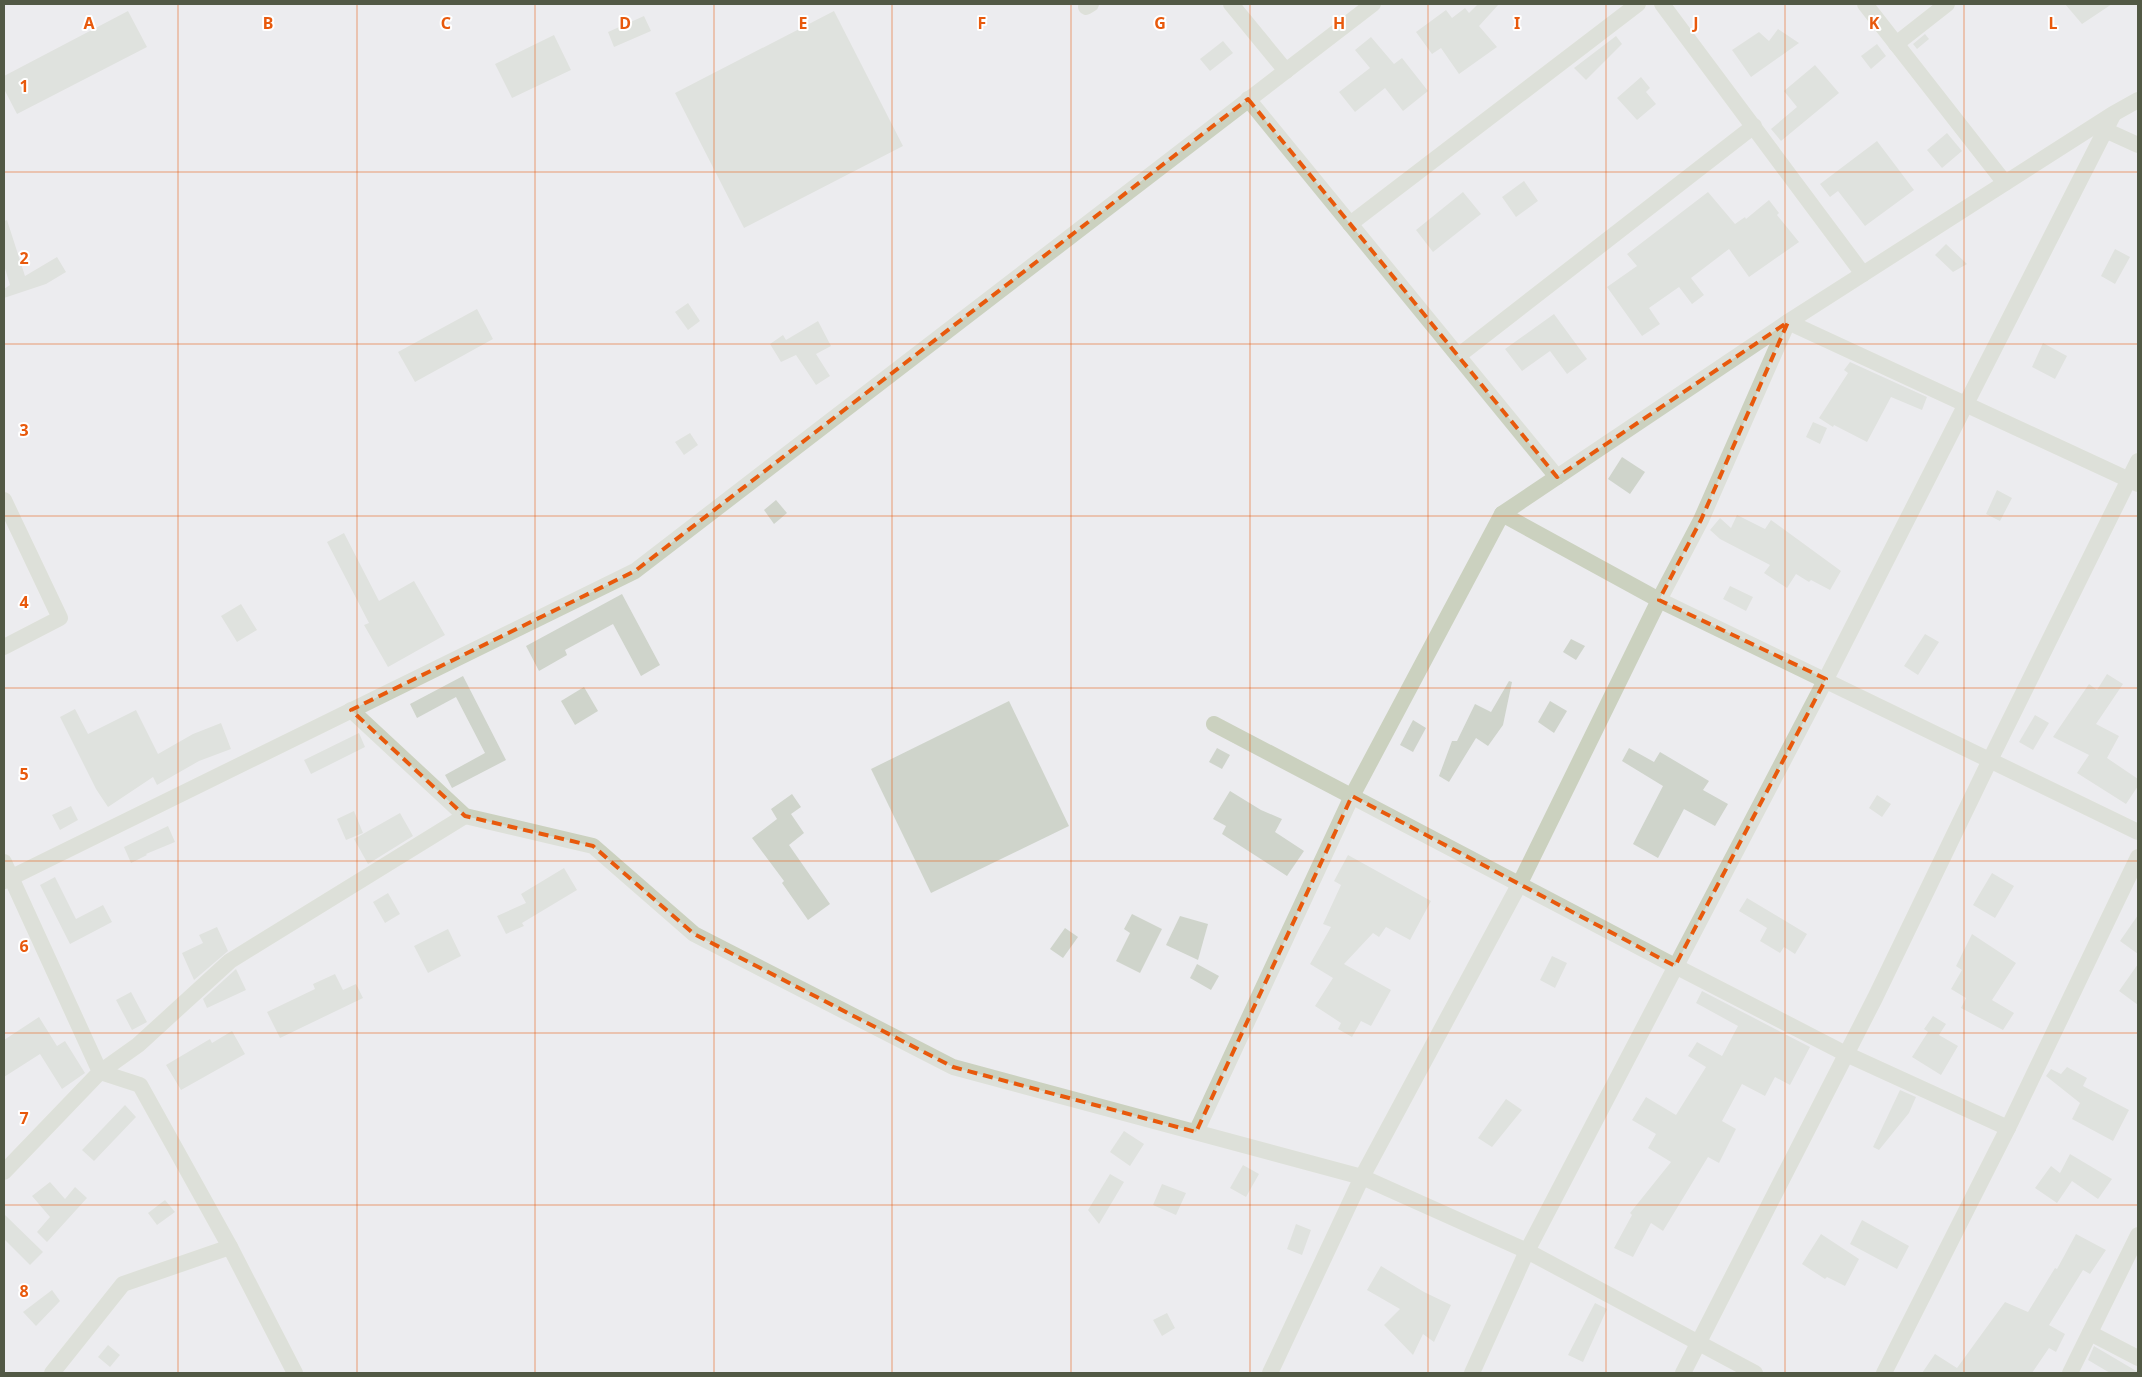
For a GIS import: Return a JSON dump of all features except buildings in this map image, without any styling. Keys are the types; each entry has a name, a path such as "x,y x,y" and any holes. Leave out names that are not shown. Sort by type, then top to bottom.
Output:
{"street":[{"path":"1231,4 1286,71"},
{"path":"7,880 636,571 1373,4"},
{"path":"1350,224 1638,4"},
{"path":"1662,4 1863,274"},
{"path":"1865,4 2005,183"},
{"path":"1896,44 1948,4"},
{"path":"1248,99 1556,477"},
{"path":"1196,1132 1352,796 1502,514 1788,322 2113,114 2138,100"},
{"path":"1472,1373 1527,1250 1826,680 2113,114"},
{"path":"1458,356 1754,126"},
{"path":"2105,130 2138,145"},
{"path":"1788,322 2134,482"},
{"path":"1270,1373 1362,1177 1520,883 1701,520 1788,322"},
{"path":"1683,1373 1846,1054 1990,760 2134,482 2138,462"},
{"path":"4,500 60,618 4,647"},
{"path":"1502,514 1660,600 2138,832"},
{"path":"352,710 465,816 593,846 694,934 953,1067 1362,1177 1527,1250 1756,1373"},
{"path":"1214,724 1846,1054 2008,1128"},
{"path":"4,1172 100,1072 138,1045 230,961 465,816"},
{"path":"1884,1373 2008,1128 2138,857"},
{"path":"4,862 7,880 100,1072 140,1085 230,1247 295,1373"},
{"path":"2070,1373 2138,1235"},
{"path":"52,1373 122,1284 230,1247"},
{"path":"2090,1333 2138,1358"}],"highlighted area":[{"path":"1248,99 1557,477 1788,322 1701,520 1659,600 1826,679 1675,966 1352,796 1196,1132 953,1067 694,934 593,846 465,816 351,710 635,571"}]}
